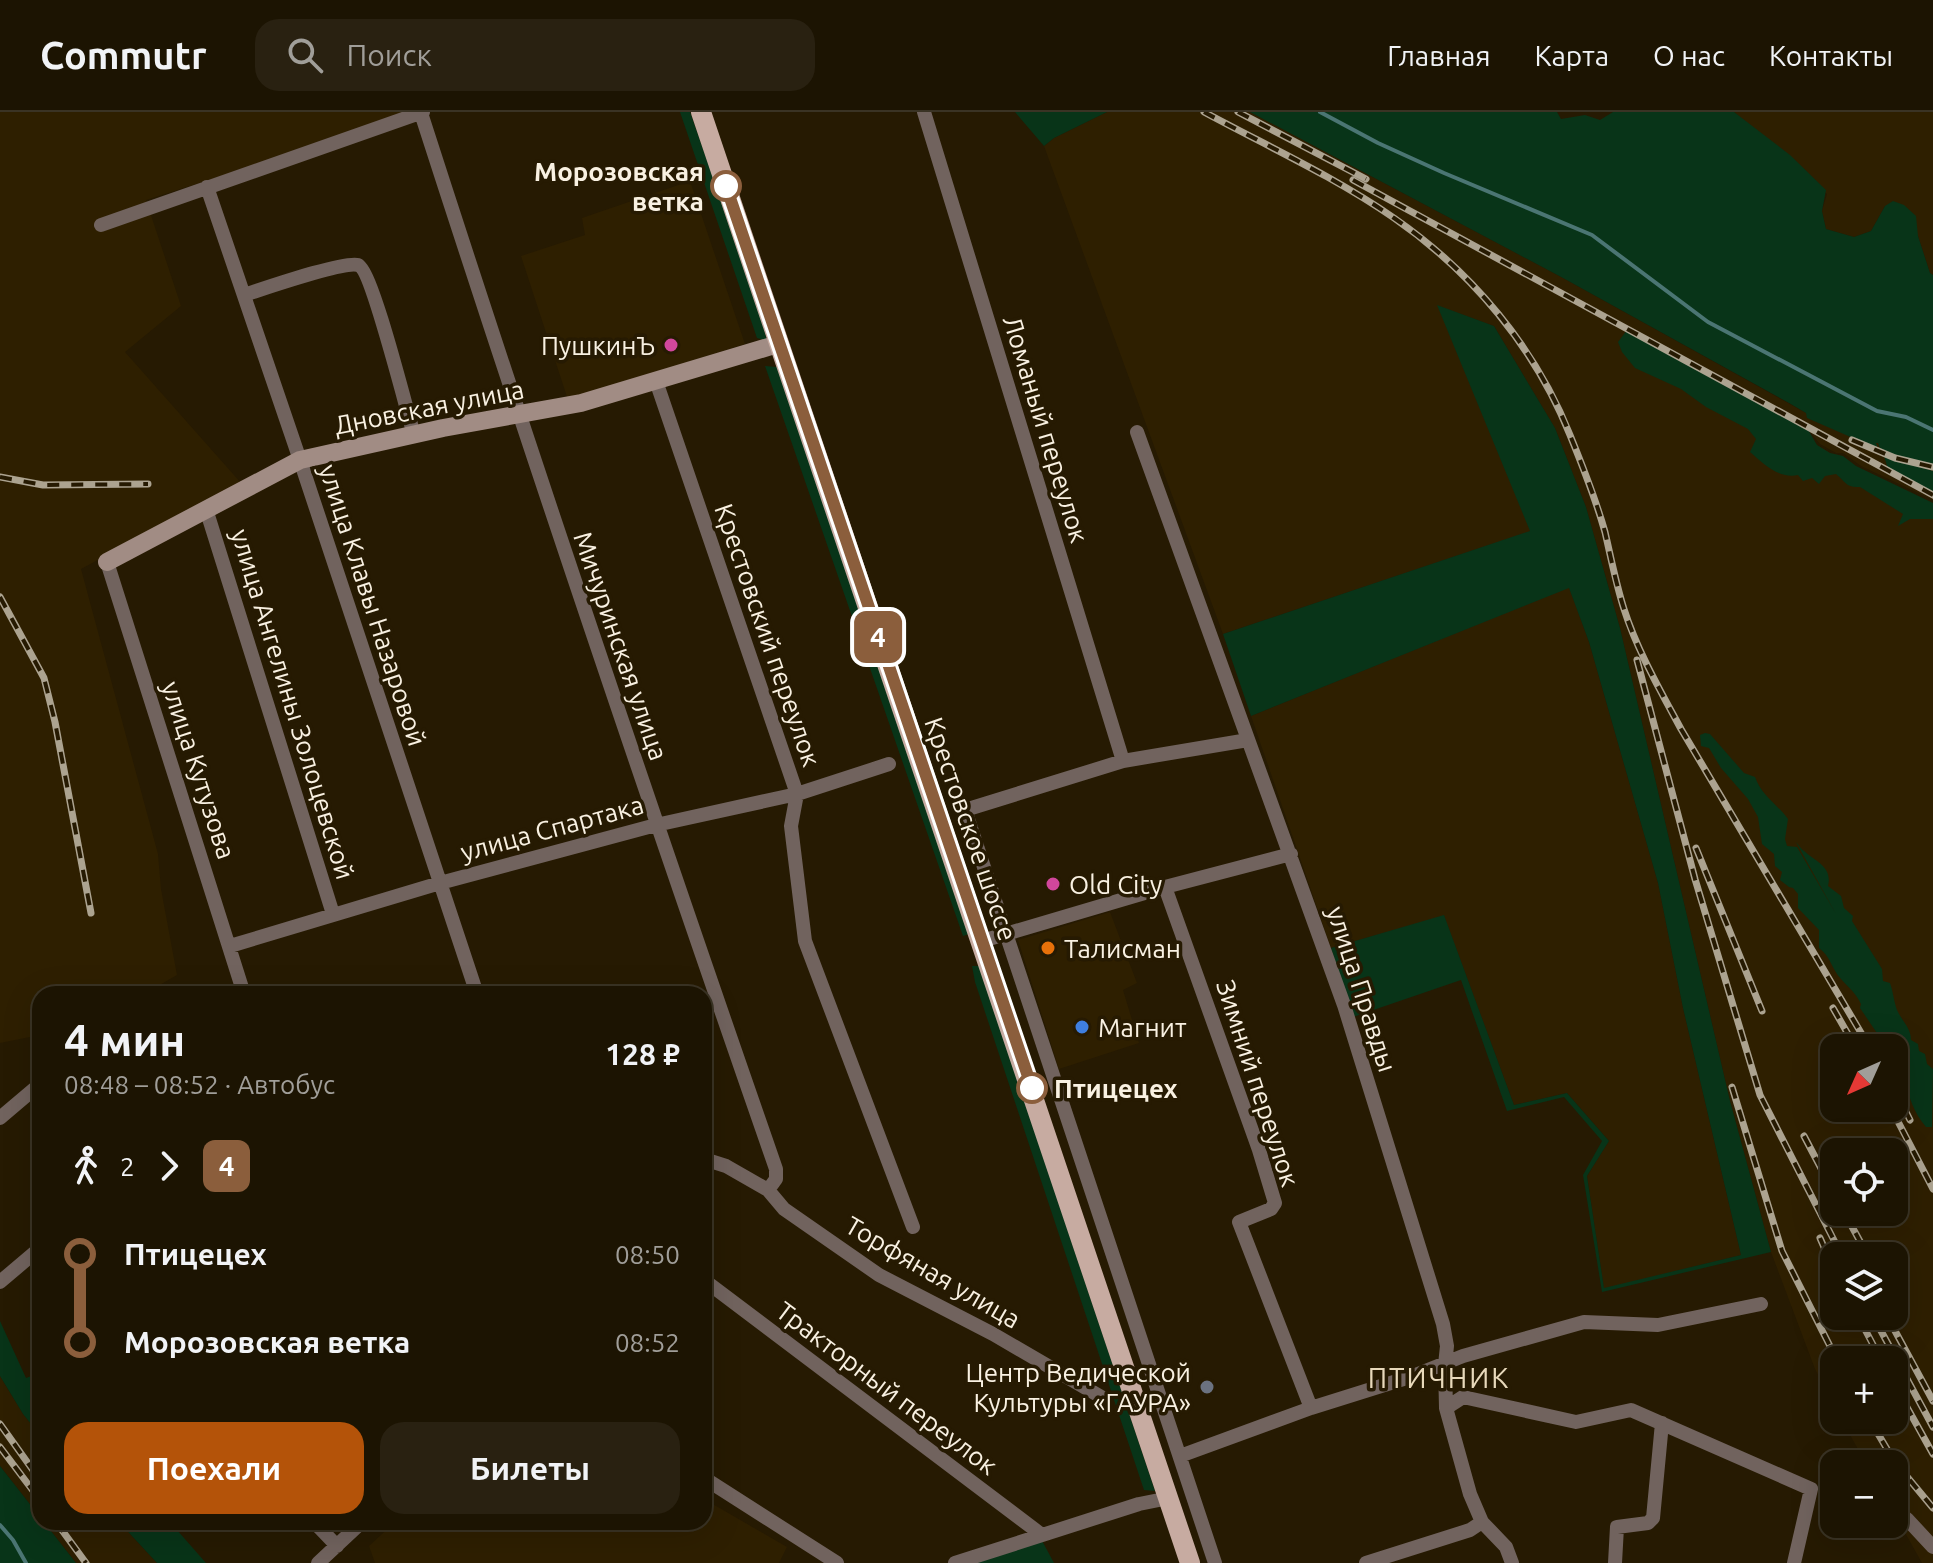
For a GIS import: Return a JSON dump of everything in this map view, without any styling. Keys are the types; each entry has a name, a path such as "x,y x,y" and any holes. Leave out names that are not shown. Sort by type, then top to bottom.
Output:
{"main road":[{"name":"Крестовское шоссе","path":"701,112 1190,1563"}],"street":[{"path":"101,225 422,112"},
{"name":"Мичуринская улица","path":"422,112 518,415 776,1169 776,1179 768,1190"},
{"name":"Ломаный переулок","path":"924,112 1123,761"},
{"name":"улица Клавы Назаровой","path":"207,187 474,986"},
{"path":"244,295 335,268 355,264 361,266 376,301 414,435"},
{"name":"Дновская улица","path":"107,562 300,460 581,403 778,344"},
{"name":"Крестовский переулок","path":"656,381 797,794 791,826 805,941 913,1227"},
{"name":"улица Правды","path":"1137,432 1344,1005 1443,1324 1447,1346 1446,1408 1470,1494 1482,1522 1506,1547 1512,1563"},
{"name":"улица Ангелины Золоцевской","path":"206,509 333,914"},
{"name":"улица Кутузова","path":"107,562 242,986"},
{"path":"1215,1563 965,810 1123,761 1248,740"},
{"name":"улица Спартака","path":"230,946 440,883 656,825 797,794 889,764"},
{"path":"982,941 1291,854"},
{"name":"Зимний переулок","path":"1165,887 1275,1203 1271,1209 1239,1222 1311,1408"},
{"path":"0,1118 32,1091"},
{"name":"Торфяная улица","path":"712,1162 768,1190 784,1209 879,1275 993,1334 1103,1398"},
{"path":"0,1282 32,1255"},
{"name":"Тракторный переулок","path":"712,1286 1042,1535"},
{"path":"1180,1456 1311,1408 1445,1365 1463,1356 1584,1322 1658,1325 1761,1304"},
{"path":"1446,1408 1463,1397 1576,1422 1631,1410 1811,1489 1794,1563"},
{"path":"1615,1563 1617,1527 1648,1523 1653,1518 1662,1423"},
{"path":"712,1483 837,1563"},
{"path":"955,1563 1139,1504 1169,1498"},
{"path":"1908,1520 1933,1547"},
{"path":"1366,1563 1470,1530 1482,1522"},
{"path":"322,1530 337,1546"},
{"path":"318,1563 354,1530"}],"shaded area":[{"path":"0,112 422,112 146,200 181,306 125,352 241,483 81,569 158,854 161,889 177,975 158,986 32,986 32,1037 0,1043"},
{"path":"1107,112 1250,112 1563,278 1806,413 1875,442 1933,458 1933,500 1861,466 1843,453 1836,453 1820,444 1807,428 1628,331 1933,515 1933,1563 1922,1563 1908,1538 1908,1450 1858,1450 1850,1434 1908,1434 1908,1346 1820,1346 1820,1378 1815,1369 1771,1252 1730,1101 1620,628 1586,507 1555,428 1494,326 1438,306 1531,531 1223,634 1044,146"},
{"path":"1734,112 1933,112 1933,275 1918,236 1885,206 1871,231 1854,237 1826,229 1822,211 1827,194"},
{"path":"690,181 745,344 568,400 521,256 585,235 582,218"},
{"path":"1569,587 1589,642 1658,883 1683,1008 1741,1255 1604,1289 1587,1176 1609,1141 1567,1093 1514,1105 1444,916 1331,948 1251,716"},
{"path":"1110,912 1137,983 1123,990 1139,1043 1059,1069 1018,940"},
{"path":"0,1376 32,1425 32,1507 0,1466"},
{"path":"712,1504 787,1547 779,1563 375,1563 369,1546 386,1530 712,1530"},
{"path":"50,1530 126,1530 157,1563 76,1563"}],"green space":[{"path":"680,112 690,112 757,302 767,341 757,338"},
{"path":"1015,112 1107,112 1044,146"},
{"path":"1250,112 1557,112 1561,119 1585,115 1600,120 1613,112 1734,112 1790,155 1826,190 1822,211 1826,229 1854,237 1871,231 1885,206 1893,201 1904,205 1916,216 1918,236 1933,275 1933,466 1881,451 1878,443 1878,449 1807,418 1806,413 1789,403 1563,278"},
{"path":"1437,305 1494,326 1555,428 1586,507 1620,628 1730,1101 1771,1252 1602,1292 1583,1175 1602,1141 1564,1097 1507,1111 1461,980 1353,1017 1331,948 1444,915 1514,1105 1567,1093 1609,1141 1587,1176 1604,1288 1741,1255 1683,1008 1658,883 1589,642 1569,588 1251,716 1223,634 1530,531"},
{"path":"1627,330 1807,428 1817,445 1830,453 1843,456 1856,466 1933,503 1933,519 1910,519 1898,526 1903,514 1860,487 1849,485 1836,474 1825,476 1819,484 1812,478 1803,481 1798,475 1784,475 1772,470 1750,452 1756,439 1748,429 1706,407 1681,389 1635,368 1618,342"},
{"path":"765,366 777,367 969,934 963,936"},
{"path":"1884,456 1933,471 1933,492 1888,469"},
{"path":"1710,734 1744,773 1755,777 1765,794 1788,819 1787,846 1797,847 1836,914 1796,842 1826,869 1828,886 1841,896 1844,908 1853,916 1852,921 1882,969 1883,981 1890,983 1897,1010 1911,1040 1918,1044 1919,1051 1925,1054 1927,1064 1933,1069 1932,1127 1926,1127 1908,1092 1908,1034 1878,1034 1860,1008 1857,997 1819,948 1819,930 1798,908 1798,894 1780,880 1782,872 1775,866 1774,854 1762,844 1758,817 1748,799 1721,768 1709,748 1701,746 1700,735"},
{"path":"972,966 979,966 1155,1491 1144,1490"},
{"path":"0,1321 26,1378 32,1376 32,1425 23,1414 0,1376"},
{"path":"0,1466 32,1507 32,1530 50,1530 76,1563 0,1563"},
{"path":"126,1530 177,1530 206,1563 157,1563"},
{"path":"1039,1535 1054,1563 949,1563"}],"waterway":[{"path":"1320,112 1444,173 1592,235 1708,322 1877,411 1906,417 1933,430"},
{"path":"0,1525 26,1563"}],"railway":[{"path":"1204,112 1325,175 1423,239 1475,287 1519,342 1556,403 1580,459 1605,532 1616,581 1635,640 1681,729 1862,1034"},
{"path":"1238,112 1366,179"},
{"path":"1353,180 1933,495"},
{"path":"1852,440 1895,458 1933,467"},
{"path":"0,477 43,485 148,484"},
{"path":"0,597 44,678 91,913"},
{"path":"1637,660 1695,879 1760,1095 1835,1242"},
{"path":"1696,848 1762,1011"},
{"path":"1833,1008 1848,1034"},
{"path":"1732,1087 1782,1251 1830,1346"},
{"path":"1908,1116 1910,1120"},
{"path":"1898,1122 1933,1189"},
{"path":"1804,1136 1820,1166"},
{"path":"1852,1226 1860,1242"},
{"path":"1820,1238 1822,1242"},
{"path":"1865,1330 1874,1346"},
{"path":"1881,1330 1933,1427"},
{"path":"1895,1330 1933,1401"},
{"path":"1908,1409 1933,1454"},
{"path":"0,1424 32,1469"},
{"path":"1878,1434 1894,1461 1933,1508"},
{"path":"0,1447 32,1489"},
{"path":"62,1530 86,1563"}],"bus line":[{"name":"4","path":"726,186 1032,1088"}],"place":[{"name":"Морозовская ветка","path":"726,186"},
{"name":"ПушкинЪ","path":"671,345"},
{"name":"Old City","path":"1053,884"},
{"name":"Талисман","path":"1048,948"},
{"name":"Магнит","path":"1082,1027"},
{"name":"Птицецех","path":"1032,1088"},
{"name":"Центр Ведической Культуры «ГАУРА»","path":"1207,1387"}],"district":[{"name":"ПТИЧНИК","path":"1439,1377"}]}
